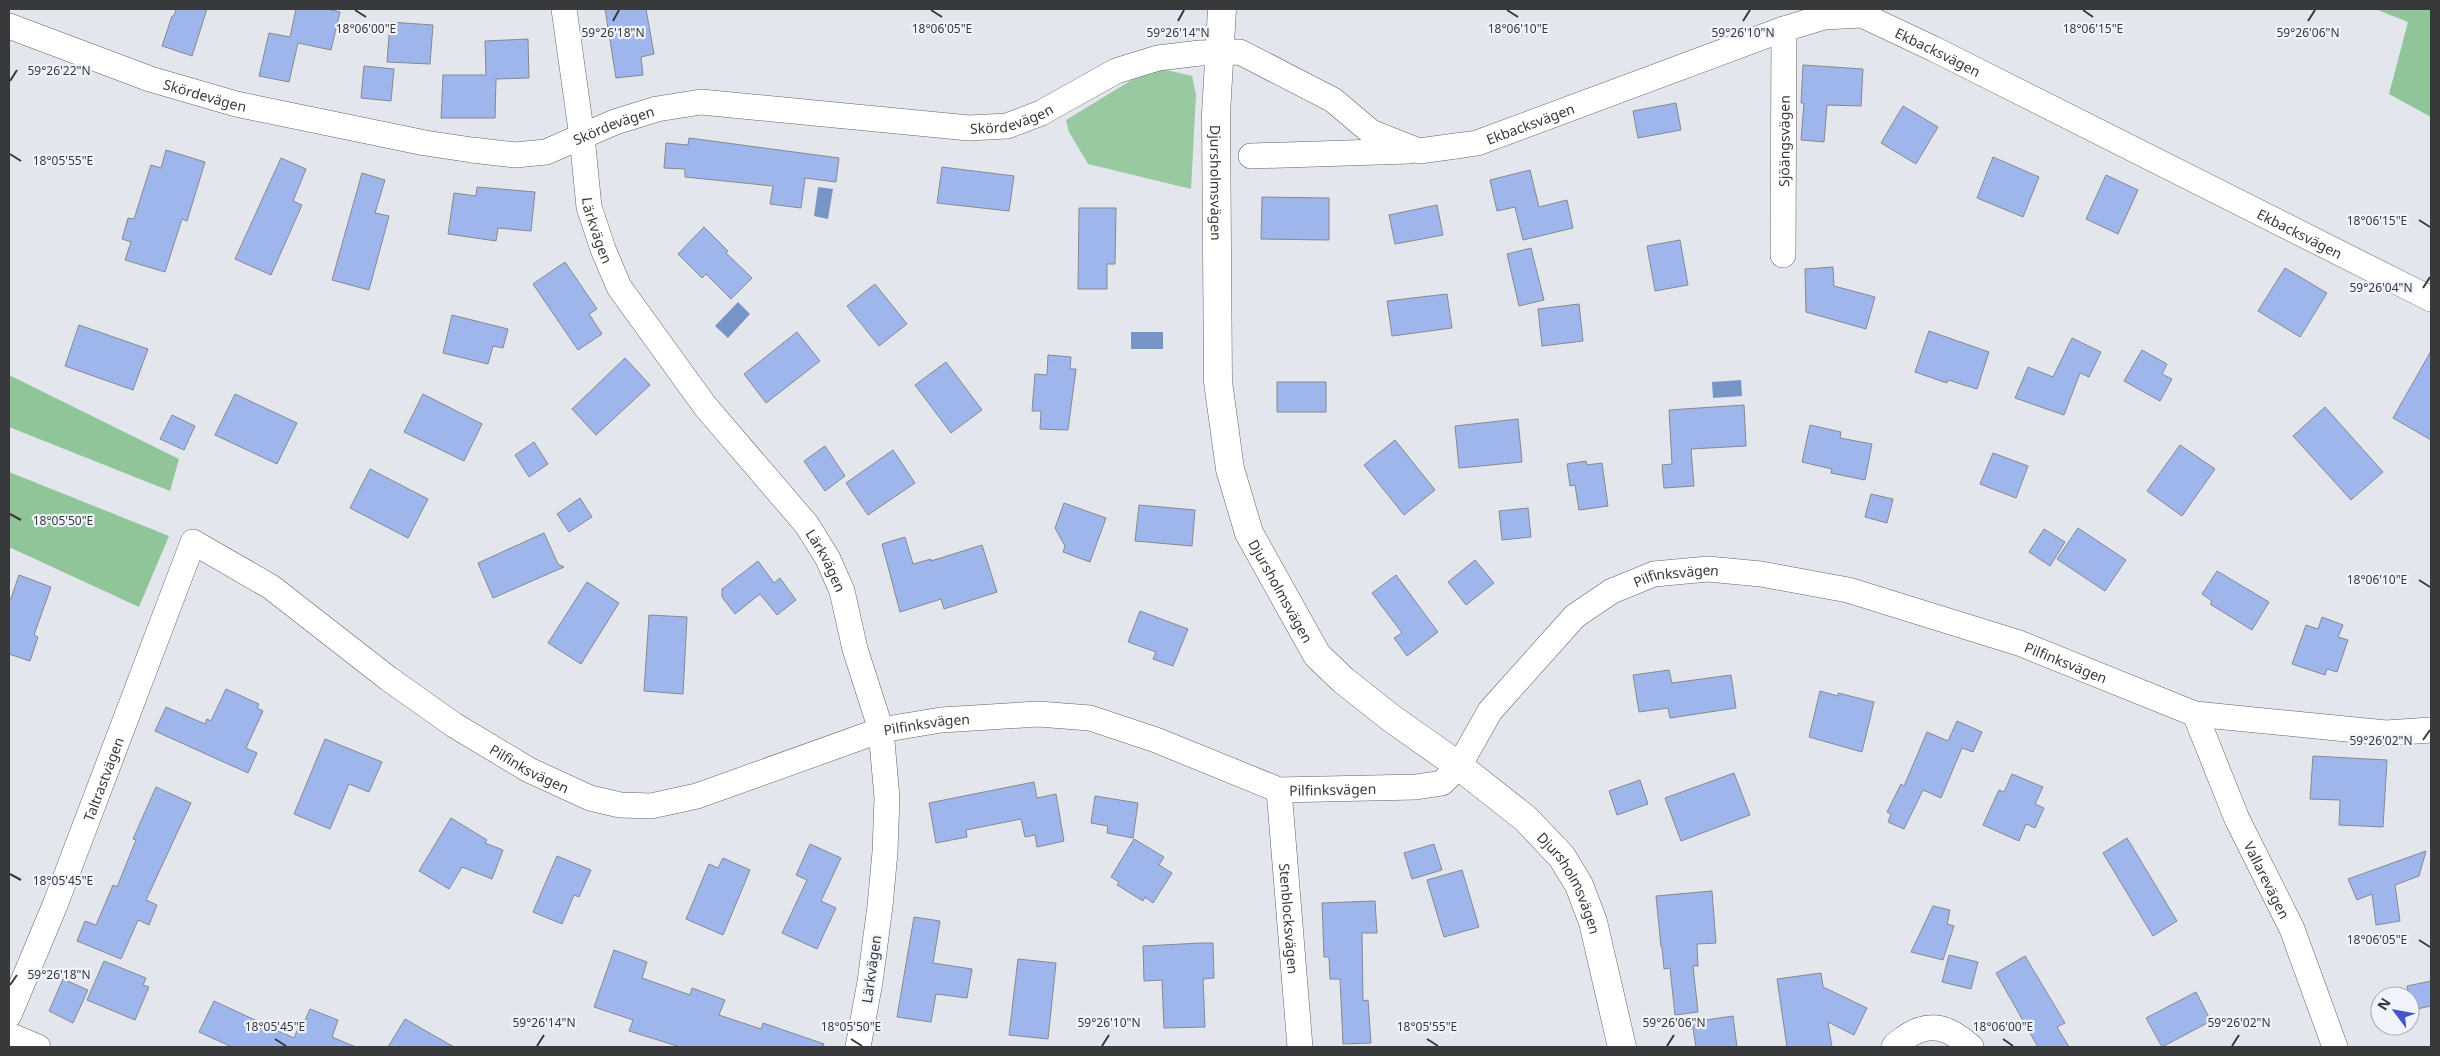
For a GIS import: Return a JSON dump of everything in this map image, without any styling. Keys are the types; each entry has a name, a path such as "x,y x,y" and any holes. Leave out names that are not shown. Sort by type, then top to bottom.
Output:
{"street":[{"name":"Lärkvägen","path":"564,9 582,137 589,207 603,250 619,287 705,406 807,525 828,560 842,591 855,649 881,730 887,798 885,852 870,982 858,1047"},
{"name":"Djursholmsvägen","path":"1222,9 1216,114 1218,382 1230,469 1249,533 1317,655 1343,680 1391,718 1459,766 1526,819 1562,857 1579,885 1593,922 1622,1047"},
{"name":"Ekbacksvägen","path":"1251,156 1419,150 1477,144 1784,29 1824,16 1862,15 1934,49 2431,299"},
{"name":"Skördevägen","path":"9,26 150,78 236,104 425,143 515,155 546,152 615,122 657,108 701,102 969,128 1007,126 1041,113 1116,70 1158,58 1220,52"},
{"name":"Sjöängsvägen","path":"1783,255 1784,29"},
{"name":"Ekbacksvägen","path":"1220,52 1240,52 1332,100 1371,132 1419,150"},
{"name":"Pilfinksvägen","path":"193,542 271,587 388,679 454,725 529,770 590,798 620,805 651,806 697,796 881,730 941,720 994,715 1038,714 1090,718 1156,740 1279,790 1416,787 1442,783 1459,766 1490,710 1575,616 1612,591 1654,574 1708,569 1761,574 1848,590 2020,643 2195,714 2386,733 2431,730"},
{"name":"Taltrastvägen","path":"9,1015 55,905 193,542"},
{"name":"Vallarevägen","path":"2195,714 2238,820 2292,929 2335,1047"},
{"name":"Stenblocksvägen","path":"1279,790 1300,1047"},
{"path":"1894,1047 1918,1029 1941,1028 1960,1037 1971,1047"},
{"path":"9,1035 38,1047"}],"green space":[{"path":"2375,9 2431,9 2431,117 2389,94 2408,22"},
{"path":"1162,69 1192,76 1196,95 1191,189 1088,164 1069,132 1066,120 1135,78"},
{"path":"9,375 179,459 170,491 9,427"},
{"path":"9,472 169,536 139,607 9,547"}],"water":[{"path":"818,187 833,189 828,219 814,216"},
{"path":"738,302 750,314 728,338 715,326"},
{"path":"1131,332 1163,332 1163,349 1131,349"},
{"path":"1741,380 1742,396 1713,398 1712,382"}],"building":[{"path":"176,9 207,9 192,56 162,46"},
{"path":"296,9 327,9 340,12 331,50 298,43 289,82 259,76 269,33 290,37"},
{"path":"605,9 646,9 654,54 641,57 643,75 616,78"},
{"path":"390,22 433,25 430,64 387,62"},
{"path":"528,39 529,78 496,79 495,118 441,118 443,75 486,75 485,41"},
{"path":"1803,65 1863,69 1861,106 1827,105 1824,142 1801,140 1804,103 1801,103"},
{"path":"364,66 394,69 391,101 361,98"},
{"path":"1676,103 1681,130 1638,138 1633,111"},
{"path":"1903,106 1938,127 1916,164 1881,143"},
{"path":"689,138 839,158 836,182 805,178 801,208 770,204 773,186 685,177 685,169 664,168 666,143 688,145"},
{"path":"166,150 205,162 187,221 182,219 165,272 125,260 131,242 122,239 128,218 134,219 151,165 161,168"},
{"path":"1993,157 2039,177 2023,217 1977,198"},
{"path":"281,158 306,169 293,201 302,205 271,275 235,259"},
{"path":"942,167 1014,176 1009,211 937,203"},
{"path":"1530,170 1539,207 1567,200 1573,228 1523,240 1515,207 1497,211 1490,180"},
{"path":"362,173 385,180 375,213 389,216 369,290 332,280"},
{"path":"2106,175 2138,190 2118,234 2086,219"},
{"path":"477,187 535,192 531,231 498,228 496,241 448,234 454,193 476,196"},
{"path":"1262,197 1329,198 1329,240 1261,239"},
{"path":"1437,205 1443,235 1395,244 1389,215"},
{"path":"1079,208 1116,208 1115,264 1107,264 1107,289 1078,289"},
{"path":"704,227 728,251 726,253 752,278 731,299 706,274 702,278 678,254"},
{"path":"1680,240 1688,285 1655,291 1647,246"},
{"path":"1531,248 1544,300 1519,306 1507,254"},
{"path":"565,262 597,309 589,314 602,334 578,350 533,284"},
{"path":"1833,267 1834,286 1875,297 1866,329 1806,312 1805,269"},
{"path":"2285,268 2327,293 2300,337 2258,311"},
{"path":"875,284 907,324 879,346 847,306"},
{"path":"1447,294 1452,328 1392,336 1387,301"},
{"path":"1579,304 1583,341 1542,346 1538,309"},
{"path":"452,315 508,329 503,348 493,346 488,364 443,353"},
{"path":"79,325 148,349 133,390 65,366"},
{"path":"1929,331 1989,352 1977,389 1948,380 1947,383 1915,372"},
{"path":"797,332 820,361 766,403 744,374"},
{"path":"2072,338 2101,352 2089,377 2080,373 2064,415 2015,398 2028,367 2053,377"},
{"path":"2142,350 2167,364 2162,374 2172,379 2160,401 2124,381"},
{"path":"2431,351 2431,440 2393,418"},
{"path":"1048,355 1071,357 1070,369 1076,369 1068,430 1040,429 1041,411 1032,411 1035,374 1047,375"},
{"path":"625,358 650,385 596,435 572,409"},
{"path":"946,362 982,410 951,433 915,385"},
{"path":"1277,382 1326,382 1326,412 1277,412"},
{"path":"235,394 297,423 277,464 215,435"},
{"path":"423,394 482,424 464,461 404,432"},
{"path":"1744,405 1746,446 1691,449 1694,486 1664,488 1662,465 1672,464 1669,410"},
{"path":"2325,407 2383,472 2351,500 2293,436"},
{"path":"172,415 195,426 184,450 160,439"},
{"path":"1518,419 1522,462 1459,468 1455,426"},
{"path":"1810,425 1841,432 1840,438 1872,444 1865,480 1831,473 1832,469 1802,462"},
{"path":"1395,440 1435,490 1404,515 1364,465"},
{"path":"534,442 548,464 529,477 515,455"},
{"path":"2180,445 2215,469 2182,516 2147,491"},
{"path":"825,446 845,476 825,491 804,461"},
{"path":"893,450 915,483 868,515 846,483"},
{"path":"1993,453 2028,466 2016,498 1980,484"},
{"path":"1586,461 1587,465 1602,463 1608,506 1579,510 1575,485 1570,486 1567,464"},
{"path":"370,469 428,499 408,538 350,508"},
{"path":"1871,494 1893,499 1887,523 1865,517"},
{"path":"580,498 592,517 569,532 557,514"},
{"path":"1064,503 1106,518 1090,562 1063,552 1065,546 1055,528"},
{"path":"1139,505 1195,510 1192,546 1135,541"},
{"path":"1528,508 1531,537 1502,540 1499,511"},
{"path":"2078,528 2126,560 2105,591 2057,559"},
{"path":"2044,529 2065,542 2050,566 2029,552"},
{"path":"544,533 558,564 564,567 493,598 478,563"},
{"path":"905,537 913,564 931,559 931,561 982,545 997,592 944,609 941,599 900,612 882,544"},
{"path":"1475,560 1494,583 1466,605 1448,582"},
{"path":"758,561 774,583 780,578 796,600 777,615 760,594 735,614 722,597 722,589"},
{"path":"2217,571 2269,602 2252,630 2210,604 2212,601 2202,594"},
{"path":"19,575 51,587 34,635 38,637 30,661 9,654 9,604"},
{"path":"1396,575 1438,632 1407,656 1394,638 1402,633 1372,593"},
{"path":"587,582 619,603 581,664 548,643"},
{"path":"1140,611 1188,629 1173,666 1153,659 1156,652 1128,642"},
{"path":"649,615 687,617 683,694 644,691"},
{"path":"2322,617 2343,625 2338,637 2348,640 2337,672 2327,669 2325,675 2292,664 2306,625 2318,629"},
{"path":"1669,670 1672,683 1731,675 1736,708 1670,718 1668,708 1639,712 1633,675"},
{"path":"226,689 259,704 257,708 263,711 246,748 257,753 248,773 155,731 166,707 205,724 207,719 211,721"},
{"path":"1820,691 1838,696 1838,693 1874,702 1862,752 1809,737"},
{"path":"1957,721 1982,732 1973,752 1962,748 1941,798 1923,790 1904,829 1888,822 1891,814 1887,812 1901,784 1904,786 1927,732 1948,741"},
{"path":"325,739 382,762 369,792 349,784 330,829 294,814"},
{"path":"2313,756 2387,760 2383,827 2339,825 2340,800 2310,799"},
{"path":"1734,773 1750,815 1681,841 1665,798"},
{"path":"2012,774 2043,787 2035,804 2044,808 2035,828 2026,824 2019,841 1983,825 1999,790 2004,792"},
{"path":"1640,780 1648,804 1617,815 1609,791"},
{"path":"1034,782 1037,798 1056,794 1064,841 1037,847 1035,835 1025,837 1021,819 966,830 967,837 936,843 929,803"},
{"path":"156,787 191,803 146,900 157,905 149,925 138,920 121,959 77,941 85,921 96,925 113,885 117,887 136,840 133,839"},
{"path":"1095,796 1138,803 1133,838 1107,833 1108,826 1091,823"},
{"path":"451,818 487,840 485,843 503,850 492,879 462,867 449,889 419,871"},
{"path":"2127,838 2177,921 2153,936 2103,853"},
{"path":"1134,839 1164,857 1159,865 1172,873 1153,903 1145,897 1143,901 1117,885 1119,882 1111,877"},
{"path":"810,844 841,858 821,901 836,908 817,949 782,933 807,880 796,875"},
{"path":"1434,844 1442,870 1412,879 1404,853"},
{"path":"2426,851 2419,876 2395,885 2400,921 2376,925 2372,894 2357,900 2348,879"},
{"path":"557,856 591,870 579,897 574,895 562,924 533,912"},
{"path":"723,858 750,870 723,935 686,919 709,864 718,868"},
{"path":"1462,870 1479,927 1444,937 1427,880"},
{"path":"1712,891 1716,943 1697,944 1698,966 1693,966 1698,1012 1675,1015 1670,968 1664,969 1656,896"},
{"path":"1375,901 1377,933 1362,933 1363,1001 1368,1000 1371,1043 1343,1044 1340,979 1330,979 1329,957 1324,957 1322,903"},
{"path":"1933,906 1950,910 1947,924 1954,926 1943,960 1911,952"},
{"path":"914,917 940,921 933,963 972,969 967,998 936,994 931,1022 897,1017"},
{"path":"1213,943 1214,978 1203,979 1205,1027 1164,1028 1162,980 1144,981 1143,946"},
{"path":"614,950 647,962 642,978 690,995 692,988 725,1000 719,1015 761,1029 763,1023 824,1044 823,1047 680,1047 629,1031 633,1020 594,1007"},
{"path":"1949,955 1978,962 1971,989 1942,982"},
{"path":"2025,956 2065,1023 2057,1027 2069,1047 2038,1047 1996,973"},
{"path":"1018,959 1056,963 1048,1039 1009,1035"},
{"path":"104,961 146,978 143,985 149,987 135,1020 87,1000"},
{"path":"1821,973 1823,987 1867,1008 1854,1035 1828,1022 1832,1047 1787,1047 1777,979"},
{"path":"63,979 88,990 73,1023 49,1011"},
{"path":"2431,981 2431,1006 2420,1008 2420,986 2407,986"},
{"path":"2196,992 2211,1021 2162,1047 2146,1018"},
{"path":"214,1001 294,1038 300,1023 303,1025 310,1009 338,1020 332,1037 356,1047 232,1047 199,1032"},
{"path":"1733,1016 1737,1047 1696,1047 1692,1022"},
{"path":"405,1019 454,1047 388,1047"}]}
